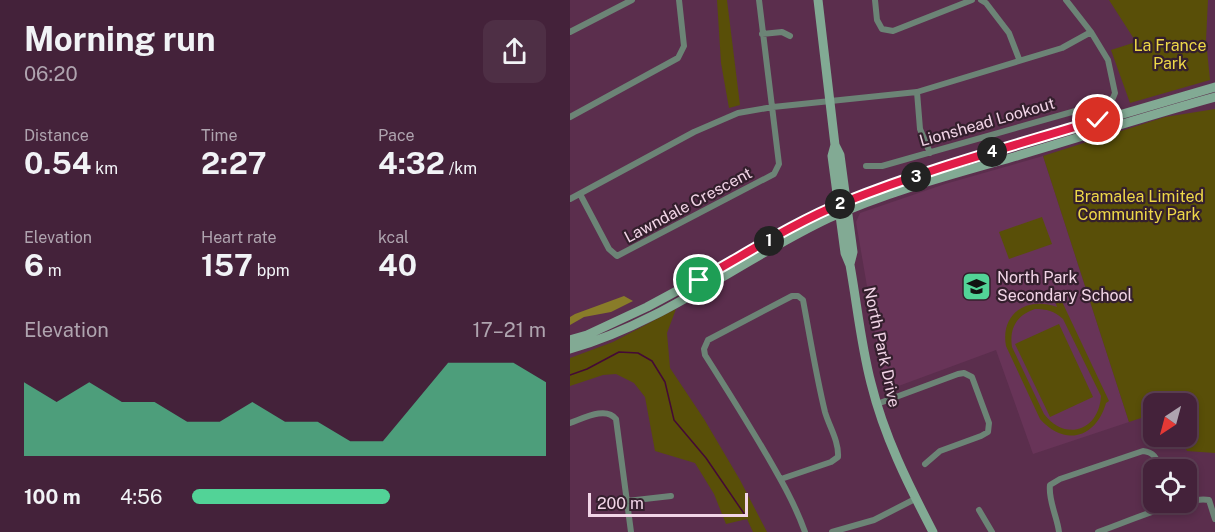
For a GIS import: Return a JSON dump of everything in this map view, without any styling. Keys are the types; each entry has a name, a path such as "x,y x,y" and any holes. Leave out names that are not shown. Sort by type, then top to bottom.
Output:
{"main road":[{"name":"North Park Drive","path":"818,0 835,145 840,155 843,208 853,252 850,265 870,380 883,426 915,499 933,532"},
{"path":"570,340 587,335 647,307 843,208 962,161 1215,87"},
{"path":"570,349 607,337 654,314 843,208 931,180 1215,98"}],"street":[{"path":"570,32 632,0"},
{"path":"570,117 678,58 684,46 679,0"},
{"path":"759,0 773,107"},
{"path":"875,0 877,20 882,29 893,31 972,0"},
{"path":"981,0 986,3 1009,33 1019,59"},
{"path":"570,199 724,118 738,113 773,107 917,92 1019,59 1062,48 1091,32 1066,0"},
{"path":"762,34 782,32 790,36"},
{"name":"Lionshead Lookout","path":"866,166 882,166 1107,102 1113,98 1115,93 1108,60 1091,32"},
{"path":"917,92 920,129 930,153"},
{"name":"Lawndale Crescent","path":"580,194 609,249 617,256 621,255 774,174 779,164 773,107"},
{"path":"781,479 831,462 838,457 838,449 826,414 817,375 803,300 798,296 792,296 708,340 704,349 705,355 781,479 806,532"},
{"path":"876,404 958,374 964,373 972,377 989,423 988,432 940,451 925,464"},
{"path":"570,423 605,412 616,419 631,532"},
{"path":"1059,532 1049,492 1050,485 1060,479 1143,451 1150,451 1157,459"},
{"path":"627,501 671,496"},
{"path":"832,532 874,520 915,499"},
{"path":"1197,500 1209,500 1215,519"},
{"path":"979,510 992,532"},
{"path":"1098,532 1150,513"}],"shaded area":[{"name":"North Park Secondary School","path":"1043,156 1129,422 1033,454 996,350 885,391 856,222 860,213 945,184"},
{"path":"624,296 633,301 611,312 584,317 570,325 570,317 575,314"}],"green space":[{"path":"717,0 727,0 740,105 729,108 721,63"},
{"name":"La France Park","path":"1109,0 1208,0 1206,40 1210,80 1130,103 1111,50 1136,42"},
{"name":"Bramalea Limited Community Park","path":"1215,109 1215,453 1187,451 1185,447 1197,447 1197,393 1143,393 1143,417 1129,422 1043,156 1165,117"},
{"path":"1042,217 1052,244 1009,259 999,232"},
{"path":"1057,291 1109,401 1095,424 1079,435 1059,433 1040,419 1006,346 1007,324 1012,316 1018,310 1036,304 1057,307 1052,293","holes":["1035,309 1053,312 1063,319 1101,396 1094,418 1080,429 1061,428 1052,423 1044,414 1012,347 1011,340 1016,323 1023,315"]},
{"path":"676,309 667,333 670,368 704,419 767,532 753,532 747,519 726,524 714,494 695,463 655,451 645,397 634,383 616,374 603,375 570,386 570,358 613,342"},
{"path":"1059,324 1093,397 1050,417 1015,344"}],"waterway":[{"path":"570,375 619,352 638,353 652,361 665,382 674,420 706,458 745,515"}],"place":[{"name":"North Park Secondary School","path":"976,286"}],"route":[{"path":"699,280 846,201 962,161 1098,120"}]}
